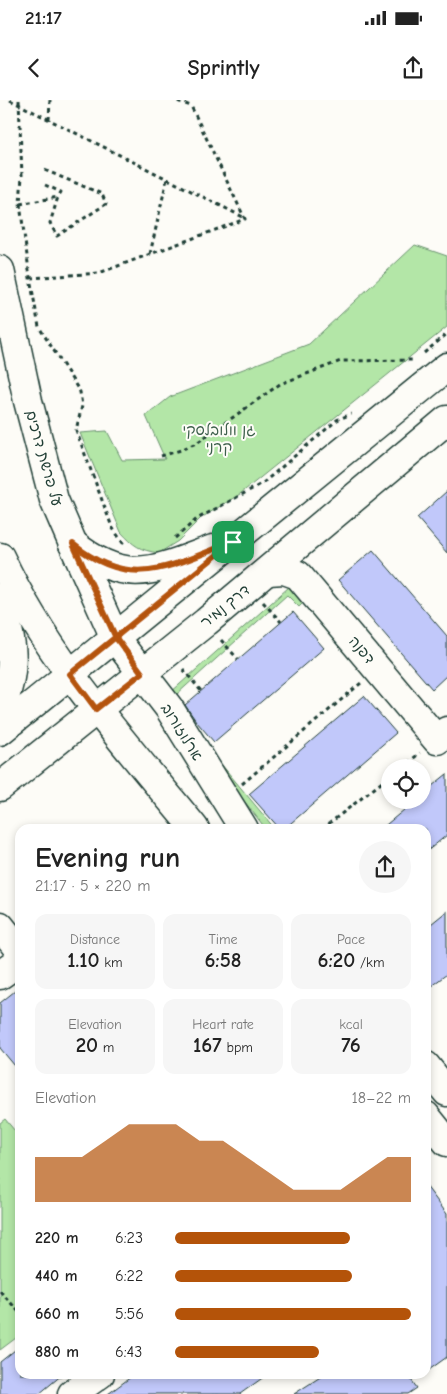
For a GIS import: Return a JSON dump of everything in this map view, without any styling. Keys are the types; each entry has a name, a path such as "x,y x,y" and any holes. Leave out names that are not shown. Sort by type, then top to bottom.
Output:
{"main road":[{"name":"על פרשת דרכים","path":"0,270 28,401 54,500 116,638"},
{"path":"0,731 447,366"},
{"name":"דרך נמיר","path":"0,787 268,571 447,420"},
{"path":"73,544 102,564 121,570 140,571 160,569 233,542"},
{"path":"0,557 49,647 96,709 191,824"},
{"name":"דפנה","path":"268,571 284,570 298,575 437,740 447,731"},
{"path":"0,597 11,639 14,664 9,688 0,711"},
{"name":"ארלוזורוב","path":"116,638 169,708 241,824"},
{"path":"0,926 15,946"},
{"path":"0,975 15,964"},
{"path":"431,1072 447,1092"},
{"path":"72,1394 93,1379"}],"path":[{"path":"10,100 19,102 49,120 245,219"},
{"path":"49,120 50,100"},
{"path":"174,100 191,106 245,219"},
{"path":"19,102 22,176 20,204 39,327 80,392 82,406 76,430 112,527 129,552"},
{"path":"42,169 102,194 106,204 57,236 50,223 61,192 45,185"},
{"path":"150,254 167,179"},
{"path":"20,204 58,197"},
{"path":"30,278 99,273 245,219"},
{"path":"409,366 447,334"},
{"path":"161,456 198,442 280,384 341,361 415,360"},
{"path":"198,519 263,483 337,420 355,412"},
{"path":"169,651 201,691"},
{"path":"224,799 378,668"},
{"path":"328,824 381,783"},
{"path":"0,1291 15,1307"}],"green space":[{"name":"גן וולובלסקי קרני","path":"415,245 447,256 447,327 240,494 201,518 178,541 159,553 142,549 133,544 121,532 80,433 107,431 122,460 165,459 146,416 170,397 309,344"},
{"path":"289,587 303,603 299,607 287,595 176,695 172,705 271,824 262,824 170,706 170,693"},
{"path":"5,1119 15,1131 15,1339 0,1350 0,1123"}],"building":[{"path":"447,491 447,553 417,518"},
{"path":"373,550 447,636 447,675 432,689 338,580"},
{"path":"293,612 324,648 214,742 185,705"},
{"path":"364,696 396,733 290,824 276,824 249,794"},
{"path":"447,774 447,835 431,848 431,824 387,824 405,809 431,809 431,787"},
{"path":"447,911 447,974 431,986 431,924"},
{"path":"15,991 15,1066 0,1048 0,1003"},
{"path":"431,1193 447,1214 447,1357 431,1368"},
{"path":"15,1350 15,1379 57,1379 39,1394 0,1394 0,1362"},
{"path":"128,1379 261,1379 240,1394 108,1394"},
{"path":"317,1379 411,1379 417,1388 408,1394 294,1394"}],"route":[{"path":"233,542 116,638 70,674 96,709 142,673 116,638 73,544 102,564 121,570 140,571 160,569 233,542"}]}
